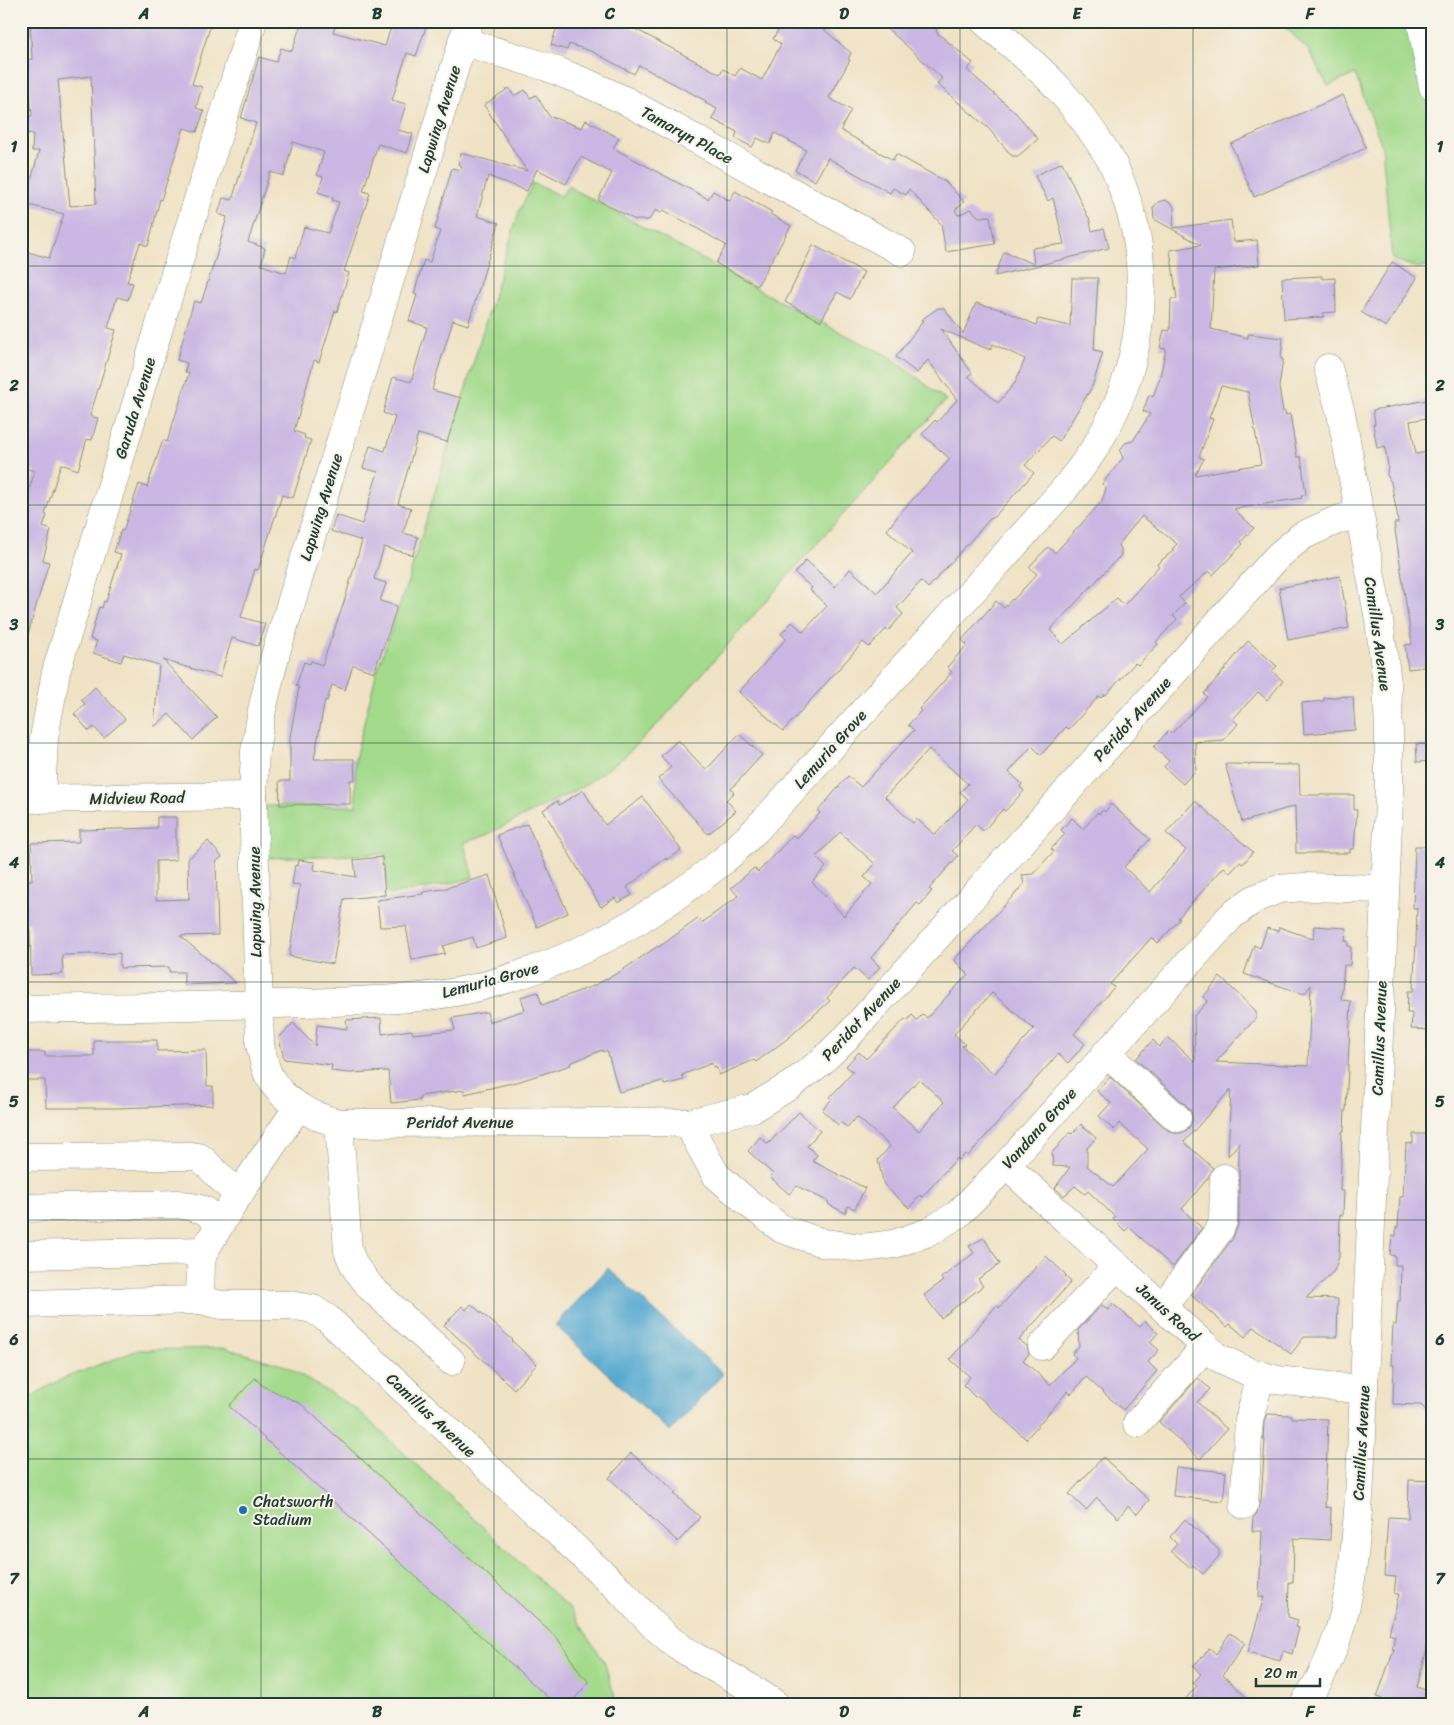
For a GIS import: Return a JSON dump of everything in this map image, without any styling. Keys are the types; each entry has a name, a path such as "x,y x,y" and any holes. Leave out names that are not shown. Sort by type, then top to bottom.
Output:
{"main road":[{"name":"Garuda Avenue","path":"31,799 56,672 253,21"},
{"name":"Lemuria Grove","path":"21,1009 258,1005 420,998 480,987 570,956 620,932 673,898 720,864 756,830 1063,491 1086,463 1101,438 1120,396 1134,353 1141,311 1141,274 1137,234 1125,194 1109,158 1084,121 1057,87 984,21"},
{"path":"1421,21 1433,88"},
{"name":"Lapwing Avenue","path":"258,1005 253,796 255,751 262,710 276,652 465,31"},
{"name":"Tamaryn Place","path":"465,31 618,98 902,252"},
{"name":"Camillus Avenue","path":"1304,1704 1322,1675 1336,1643 1347,1600 1355,1554 1364,1390 1389,801 1387,683 1379,620 1341,413 1328,368"},
{"name":"Peridot Avenue","path":"258,1005 260,1045 268,1075 280,1091 298,1107 320,1118 339,1123 689,1123 753,1108 821,1062 855,1028 1278,556 1302,536 1337,520 1359,514"},
{"name":"Midview Road","path":"31,799 253,796"},
{"name":"Vandana Grove","path":"689,1123 716,1175 782,1229 823,1243 862,1248 894,1244 929,1232 958,1214 1006,1165 1230,916 1254,899 1279,889 1304,887 1385,889"},
{"path":"1106,1053 1177,1118"},
{"path":"200,1300 204,1251 220,1222 298,1107"},
{"path":"339,1123 348,1251 355,1267 371,1288 450,1361"},
{"path":"21,1157 199,1157 238,1195"},
{"name":"Janus Road","path":"1006,1165 1217,1356 1248,1372 1278,1380 1364,1390"},
{"path":"1163,1307 1220,1229 1223,1221 1224,1178"},
{"path":"21,1208 179,1204 204,1210 220,1222"},
{"path":"21,1255 204,1251"},
{"path":"1042,1346 1117,1266"},
{"name":"Camillus Avenue","path":"21,1304 200,1300 221,1305 290,1305 313,1309 328,1319 622,1592 656,1628 692,1655 756,1691 775,1704"},
{"path":"1137,1423 1206,1346"},
{"path":"1244,1505 1249,1420 1261,1375"}],"green space":[{"path":"1279,21 1418,21 1433,104 1433,264 1417,268 1392,259 1382,146 1355,74 1328,86 1309,51"},
{"path":"533,183 561,196 568,186 779,301 892,358 946,400 661,721 624,757 582,787 486,835 464,843 473,878 388,895 385,854 265,858 266,806 356,806 355,759 376,674 408,581 518,214"},
{"name":"Chatsworth Stadium","path":"225,1348 286,1366 359,1411 570,1609 604,1661 617,1704 21,1704 21,1402 62,1379 138,1350"}],"water":[{"path":"608,1268 723,1374 670,1432 555,1325"}],"building":[{"path":"30,21 212,21 192,84 202,87 196,108 204,111 197,132 184,128 160,199 148,246 140,243 127,282 133,283 128,300 117,297 108,328 116,330 90,416 98,418 92,440 87,439 78,470 61,464 45,514 47,515 43,527 51,530 43,560 49,562 26,641 21,641 21,516 35,471 21,467 21,250 49,258 64,214 21,203 21,186 29,188 39,151 32,151 33,134 23,133 24,116 32,116 27,60 32,59","holes":["91,76 96,204 70,206 58,80"]},
{"path":"302,21 337,21 333,32 385,46 393,21 428,21 416,56 407,53 392,100 406,104 398,130 413,134 407,153 378,144 363,191 370,193 344,271 349,273 319,362 314,360 294,431 305,435 304,438 311,440 293,498 282,495 258,570 255,569 241,617 265,624 258,646 232,638 220,677 163,660 217,717 193,740 169,714 154,727 159,665 124,654 121,662 93,653 97,641 90,639 99,607 102,608 104,601 106,602 121,554 114,552 121,530 123,531 139,484 147,487 163,440 167,442 189,373 185,372 187,363 177,360 194,301 201,303 216,257 227,217 218,214 223,198 232,200 256,123 241,118 259,57 276,62 281,48 292,51","holes":["293,142 324,152 317,175 323,177 318,192 333,197 332,200 339,202 328,233 304,227 295,258 291,256 286,273 261,265 265,248 248,242 270,172 284,176"]},
{"path":"559,21 620,21 720,74 723,69 735,76 740,68 762,80 781,44 773,39 783,21 811,21 821,27 851,53 848,59 850,60 829,98 851,110 841,129 842,131 893,160 896,154 946,182 964,202 955,210 958,215 971,209 979,217 990,216 995,244 946,252 941,224 909,189 906,195 893,188 890,193 828,158 815,181 795,170 806,150 775,133 770,144 757,138 752,147 735,138 737,132 712,119 717,109 705,103 706,101 639,65 634,74 593,52 569,44 567,50 551,45"},
{"path":"879,21 927,21 937,30 936,32 973,63 967,70 1016,113 1038,139 1018,156 1012,156 988,128 937,84 942,78"},
{"path":"509,88 514,96 525,90 530,98 536,95 549,116 582,128 586,120 619,138 613,148 708,199 713,191 730,201 735,191 772,212 770,214 791,226 757,286 716,263 726,245 693,226 663,210 661,213 656,210 649,220 635,220 598,200 612,173 581,157 566,184 537,169 527,191 488,176 477,216 499,223 468,325 453,320 432,390 461,398 447,442 418,434 398,504 411,508 403,533 418,537 413,555 384,547 374,579 386,583 380,601 397,606 374,672 353,665 345,690 332,685 327,701 325,700 314,759 354,759 355,780 350,780 350,804 280,805 279,781 290,781 290,737 299,687 296,686 304,662 310,664 311,661 322,665 344,602 362,541 331,531 336,515 362,524 378,472 363,468 370,446 385,451 395,417 383,413 393,377 411,382 427,327 409,321 417,295 414,294 424,260 430,262 440,231 435,229 452,168 461,170 462,166 458,164 461,153 527,171 484,105"},
{"path":"1343,95 1366,148 1254,197 1231,144"},
{"path":"1062,162 1089,217 1092,231 1104,228 1109,248 995,276 1004,252 1034,264 1032,248 1064,244 1053,198 1048,201 1035,176"},
{"path":"1165,200 1174,207 1173,228 1231,220 1234,242 1257,240 1259,265 1214,270 1211,329 1248,338 1248,334 1283,338 1281,359 1283,359 1279,387 1283,412 1285,411 1286,415 1290,414 1297,457 1301,457 1306,495 1301,496 1302,498 1234,509 1254,528 1241,542 1243,544 1213,575 1209,571 1179,597 1185,603 1173,616 1177,619 1156,642 1158,644 1138,665 1135,663 1106,695 1101,698 1099,696 1069,729 1066,727 1041,755 1032,746 1009,772 1022,784 1020,787 1024,791 1005,811 1003,809 983,831 976,824 952,851 958,856 929,889 932,891 920,905 917,903 871,958 880,967 868,980 854,968 827,998 830,1001 787,1039 756,1062 754,1060 719,1075 716,1066 713,1067 712,1063 682,1075 684,1080 664,1085 663,1081 619,1092 607,1050 603,1052 602,1050 570,1063 571,1065 520,1081 465,1094 464,1090 420,1096 420,1100 391,1103 388,1071 349,1073 331,1071 332,1065 284,1059 279,1038 293,1023 315,1046 317,1025 347,1029 346,1020 381,1018 382,1034 412,1030 413,1034 455,1030 452,1018 487,1012 489,1022 525,1010 521,997 538,992 542,1005 593,986 618,973 659,947 699,918 703,922 738,896 731,888 754,868 758,872 793,835 797,838 820,813 818,811 848,776 861,787 914,730 908,725 921,711 919,709 952,672 947,667 967,645 962,640 996,601 1004,608 1013,600 1037,574 1029,567 1048,547 1055,553 1102,501 1106,488 1102,484 1123,458 1120,451 1125,443 1133,441 1150,414 1143,411 1149,395 1153,397 1160,377 1166,349 1160,348 1164,330 1170,331 1171,299 1177,299 1170,250 1201,245 1154,219 1153,208 1158,202","holes":["1221,386 1248,392 1261,464 1195,475 1204,459 1199,457 1213,419 1209,418","1142,516 1177,544 1172,549 1174,550 1157,564 1159,566 1124,605 1117,598 1063,644 1050,630 1121,555 1121,548 1118,545","929,749 968,784 960,792 968,799 935,835 917,819 913,823 885,797","840,832 875,864 864,877 872,884 844,916 812,882 826,867 816,857"]},
{"path":"813,245 864,272 850,299 837,292 821,321 785,302"},
{"path":"1392,262 1417,278 1386,327 1361,312"},
{"path":"1322,276 1322,279 1335,278 1336,312 1323,313 1324,317 1284,319 1282,278"},
{"path":"1072,278 1098,278 1094,350 1103,352 1092,387 1059,441 1052,436 1025,465 1034,473 928,588 921,581 897,608 903,614 888,631 886,629 869,647 863,642 783,731 739,692 786,639 781,634 792,622 803,632 827,606 810,590 812,588 795,573 806,560 835,587 850,569 877,593 912,553 887,530 900,513 950,459 922,434 935,420 937,422 957,400 928,360 917,373 896,357 923,321 921,320 938,308 944,308 963,334 976,303 1003,310 1036,325 1038,319 1070,326","holes":["941,329 990,350 993,344 1025,359 1015,383 998,403 968,376 972,373"]},
{"path":"1433,399 1433,417 1410,421 1416,454 1428,452 1433,477 1433,666 1408,669 1405,645 1412,644 1394,523 1398,523 1397,513 1391,482 1387,475 1388,466 1385,446 1377,448 1373,410"},
{"path":"1340,576 1349,628 1288,640 1279,588"},
{"path":"1248,641 1277,666 1272,671 1283,681 1267,700 1258,692 1233,719 1238,724 1224,740 1195,742 1196,770 1183,784 1164,767 1169,761 1154,747 1168,731 1171,734 1207,697 1204,694"},
{"path":"95,687 125,719 104,738 94,727 89,731 74,714 85,704 81,700"},
{"path":"1346,696 1353,697 1355,730 1304,734 1302,703"},
{"path":"739,734 762,755 731,789 734,793 726,800 736,811 708,834 658,779 671,767 661,756 678,740 706,770"},
{"path":"1416,744 1433,745 1433,761 1417,762"},
{"path":"1225,764 1299,765 1300,795 1354,795 1354,810 1357,810 1354,849 1350,849 1350,853 1296,853 1295,806 1242,822"},
{"path":"583,790 605,825 643,797 681,850 668,860 666,858 627,887 632,895 618,903 615,898 601,907 543,810 557,801 559,805"},
{"path":"1195,801 1253,852 1243,864 1240,862 1230,873 1224,867 1158,943 1152,937 1110,984 1114,987 1074,1034 1085,1044 1068,1063 1058,1054 968,1156 965,1154 959,1160 957,1158 922,1197 920,1195 909,1208 884,1185 878,1160 890,1146 857,1117 847,1127 840,1122 838,1125 822,1110 832,1099 830,1097 853,1072 846,1066 859,1052 866,1059 905,1019 907,1021 912,1015 917,1020 923,1014 927,1018 968,974 954,960 1024,884 1022,875 1033,874 1054,851 1051,849 1065,834 1061,830 1072,818 1083,829 1098,812 1099,814 1103,810 1105,812 1111,804 1150,839 1124,867 1150,892 1186,850 1166,833","holes":["992,993 1034,1029 994,1074 962,1046 965,1044 954,1034","919,1079 944,1102 919,1131 893,1108"]},
{"path":"157,817 176,817 176,860 156,861 156,900 189,899 188,859 208,841 222,857 216,862 218,935 180,936 236,983 184,985 184,972 169,972 169,967 120,968 120,953 62,955 63,974 31,975 30,922 23,922 22,880 32,880 31,843 79,842 79,830 157,828"},
{"path":"527,824 568,913 537,927 497,835"},
{"path":"1415,846 1433,846 1433,1030 1411,1029 1412,1013 1407,1013 1408,991 1413,991 1416,942 1417,908 1413,908"},
{"path":"382,857 385,895 344,899 333,964 289,956 300,885 292,884 295,865 298,866 299,860 315,862 314,870 356,877 354,860"},
{"path":"489,875 507,938 476,948 473,937 443,946 445,954 412,960 406,926 380,927 377,900 423,894 423,892 443,889"},
{"path":"1314,926 1346,928 1345,941 1348,941 1348,946 1351,946 1350,965 1344,965 1341,1000 1351,1001 1346,1110 1344,1131 1342,1131 1340,1191 1344,1191 1343,1215 1340,1215 1339,1257 1334,1271 1306,1298 1338,1299 1337,1337 1304,1337 1291,1354 1254,1327 1245,1337 1230,1324 1227,1327 1191,1295 1233,1238 1239,1222 1239,1143 1228,1156 1231,1089 1184,1142 1213,1168 1208,1178 1182,1209 1202,1228 1173,1267 1129,1227 1125,1231 1113,1219 1115,1217 1088,1191 1085,1194 1075,1186 1064,1196 1055,1188 1070,1167 1053,1166 1052,1153 1070,1132 1072,1134 1081,1124 1096,1138 1087,1148 1087,1166 1113,1187 1148,1149 1119,1123 1114,1130 1099,1116 1111,1103 1097,1091 1110,1077 1167,1130 1181,1133 1188,1129 1192,1121 1192,1114 1188,1107 1136,1059 1153,1040 1159,1047 1168,1037 1195,1062 1194,1016 1208,1001 1203,997 1220,977 1256,1011 1256,1018 1216,1062 1308,1066 1311,985 1304,994 1244,974 1254,945 1260,948 1267,928 1278,931 1279,927 1313,939"},
{"path":"94,1040 157,1040 157,1051 206,1050 207,1086 213,1086 213,1105 46,1108 45,1080 22,1080 21,1052 45,1052 45,1056 94,1056"},
{"path":"799,1112 820,1131 807,1146 817,1155 812,1161 865,1188 855,1209 848,1206 845,1213 828,1204 829,1202 797,1186 789,1194 770,1177 773,1174 748,1151 760,1137 768,1144"},
{"path":"1413,1134 1433,1134 1433,1418 1421,1405 1393,1404 1394,1365 1391,1364 1393,1324 1396,1325 1398,1301 1400,1301 1401,1265 1395,1265 1395,1256 1390,1255 1392,1236 1396,1236 1396,1227 1398,1227 1400,1197 1403,1197 1406,1144 1413,1143"},
{"path":"984,1238 1000,1264 978,1279 983,1286 941,1318 924,1295 943,1281 941,1278 974,1253 969,1246"},
{"path":"1046,1256 1071,1282 1019,1340 1027,1346 1029,1354 1023,1360 1050,1385 1076,1358 1072,1354 1079,1346 1078,1330 1102,1305 1108,1310 1113,1304 1140,1327 1145,1321 1158,1333 1150,1342 1159,1350 1148,1362 1157,1371 1123,1410 1086,1377 1071,1394 1068,1391 1026,1439 963,1385 970,1377 950,1359 997,1305 999,1308"},
{"path":"471,1304 513,1340 537,1364 514,1389 444,1325 462,1306 466,1310"},
{"path":"255,1378 263,1386 301,1404 558,1639 580,1673 589,1682 570,1704 555,1704 229,1406"},
{"path":"1198,1378 1210,1389 1197,1402 1227,1429 1200,1459 1159,1422"},
{"path":"1267,1414 1292,1415 1292,1418 1328,1419 1325,1507 1331,1508 1330,1540 1294,1538 1293,1582 1289,1582 1288,1617 1298,1620 1296,1627 1299,1628 1292,1654 1283,1651 1280,1661 1248,1652 1264,1597 1259,1597 1262,1531 1252,1531 1253,1518 1261,1501 1265,1440 1263,1440 1264,1422"},
{"path":"631,1453 676,1492 674,1494 700,1517 678,1542 609,1478"},
{"path":"1103,1457 1149,1500 1137,1514 1128,1506 1118,1518 1097,1498 1086,1510 1069,1494"},
{"path":"1176,1467 1226,1472 1223,1501 1173,1496"},
{"path":"1409,1480 1433,1481 1433,1626 1417,1687 1433,1693 1433,1704 1380,1704 1382,1699 1377,1697 1394,1649 1392,1649 1395,1636 1389,1634 1399,1594 1394,1594 1396,1577 1384,1576 1388,1517 1408,1518"},
{"path":"1185,1519 1219,1550 1219,1556 1203,1574 1193,1565 1191,1568 1171,1551 1177,1544 1170,1537"},
{"path":"1230,1633 1245,1643 1223,1675 1253,1704 1181,1704 1197,1686 1193,1683 1201,1674 1193,1667 1210,1648 1216,1654"}],"place":[{"name":"Chatsworth Stadium","path":"243,1510"}]}
